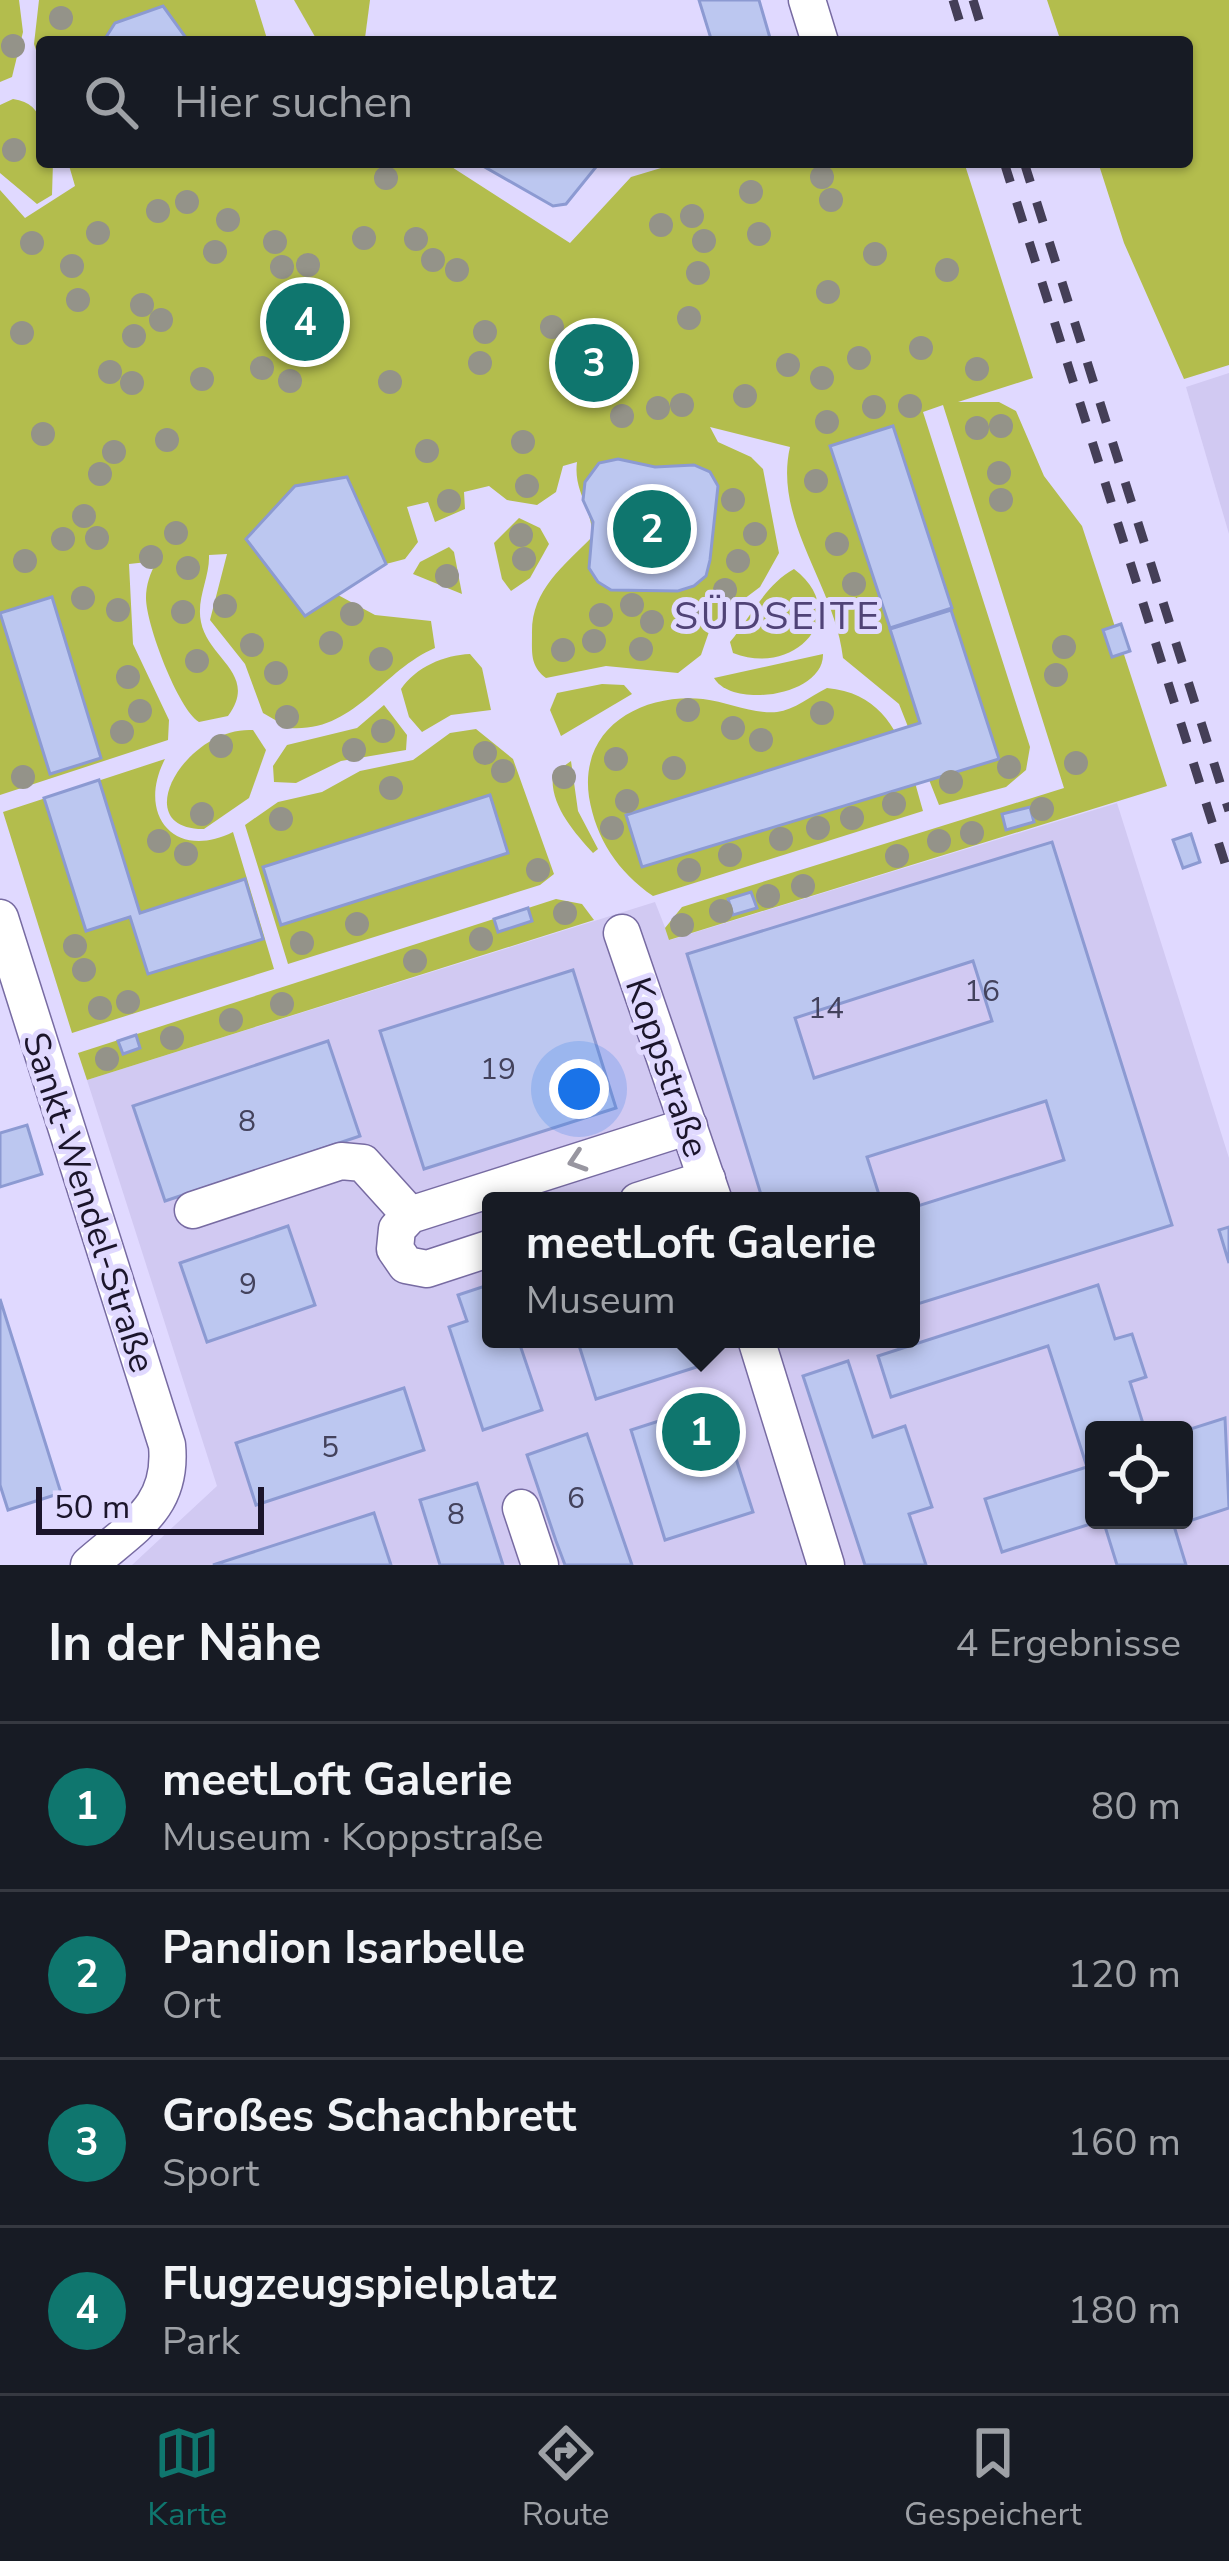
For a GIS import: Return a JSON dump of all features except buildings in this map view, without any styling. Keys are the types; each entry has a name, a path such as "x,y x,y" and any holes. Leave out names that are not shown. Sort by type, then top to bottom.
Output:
{"street":[{"path":"807,0 818,36"},
{"name":"Sankt-Wendel-Straße","path":"0,918 167,1445 167,1487 149,1513 89,1565"},
{"name":"Koppstraße","path":"622,933 710,1190"},
{"path":"482,1251 428,1269 406,1265 394,1249 397,1229 410,1215 688,1126"},
{"path":"193,1210 341,1161 363,1163 410,1215"},
{"path":"759,1348 826,1565"},
{"path":"521,1508 540,1565"}],"shaded area":[{"path":"1229,373 1229,534 1186,387"},
{"path":"1117,803 1229,1158 1229,1565 132,1565 217,1486 87,1080 655,902 670,940"}],"green space":[{"path":"0,0 19,0 23,32 12,77 0,82"},
{"path":"39,0 255,0 266,36 36,36 36,50 34,44"},
{"path":"294,0 370,0 365,36 315,36"},
{"path":"1047,0 1229,0 1229,365 1184,379 1124,243 1100,168 1193,168 1193,36 1059,36"},
{"path":"13,99 36,112 36,168 53,168 52,195 37,204 0,173 0,105"},
{"path":"70,168 453,168 570,243 631,177 661,168 966,168 1033,378 958,402 999,402 1016,411 1044,476 1082,526 1167,786 669,940 665,928 682,907 1064,788 943,405 923,412 1030,747 1026,770 1006,787 939,805 899,704 843,658 838,631 790,501 790,447 710,427 718,442 751,457 763,469 779,553 760,587 712,623 701,655 678,673 606,666 546,678 535,664 532,634 537,604 551,580 592,537 577,462 563,466 556,492 537,505 507,500 489,486 464,492 465,509 435,522 428,502 407,507 418,542 405,559 386,564 347,478 247,539 304,616 338,595 375,615 431,621 435,648 332,721 289,728 263,713 245,664 210,620 227,554 209,555 201,622 238,689 228,716 199,722 173,684 151,627 146,593 157,561 129,564 133,644 169,720 168,740 0,795 0,190 25,218 75,186"},
{"path":"519,518 540,528 549,544 530,578 511,591 502,579 494,543"},
{"path":"449,547 462,594 413,574 420,562"},
{"path":"794,569 811,587 818,605 817,622 809,637 777,657 733,653 730,642 767,592"},
{"path":"470,654 482,668 491,710 451,715 422,732 409,717 401,689 431,664"},
{"path":"823,654 809,680 776,693 739,693 714,678"},
{"path":"602,684 624,685 632,694 561,736 550,710 557,693"},
{"path":"827,688 850,693 883,715 904,749 923,811 653,896 629,876 603,840 589,797 588,773 604,734 637,709 658,702 703,699 777,712"},
{"path":"384,705 407,735 406,750 341,761 296,783 274,782 273,766 287,745 357,728"},
{"path":"476,729 513,759 554,874 540,885 288,964 245,825 278,802 322,792 360,771 413,760 450,733"},
{"path":"253,730 266,750 249,798 204,829 181,825 169,813 167,797 187,760 228,733"},
{"path":"165,759 157,779 158,814 178,836 194,841 233,832 274,969 72,1033 3,812"},
{"path":"571,761 578,811 598,849 593,853 571,827 555,796 553,774"},
{"path":"556,899 582,904 594,920 87,1080 78,1053"}],"railway":[{"path":"953,0 964,36"},
{"path":"973,0 984,36"},
{"path":"1006,168 1229,876"},
{"path":"1026,168 1229,811"}],"place":[{"name":"Flugzeugspielplatz","path":"305,322"},
{"name":"Großes Schachbrett","path":"594,363"},
{"name":"Pandion Isarbelle","path":"652,529"},
{"name":"meetLoft Galerie","path":"701,1432"}],"district":[{"name":"SÜDSEITE","path":"778,615"}]}
